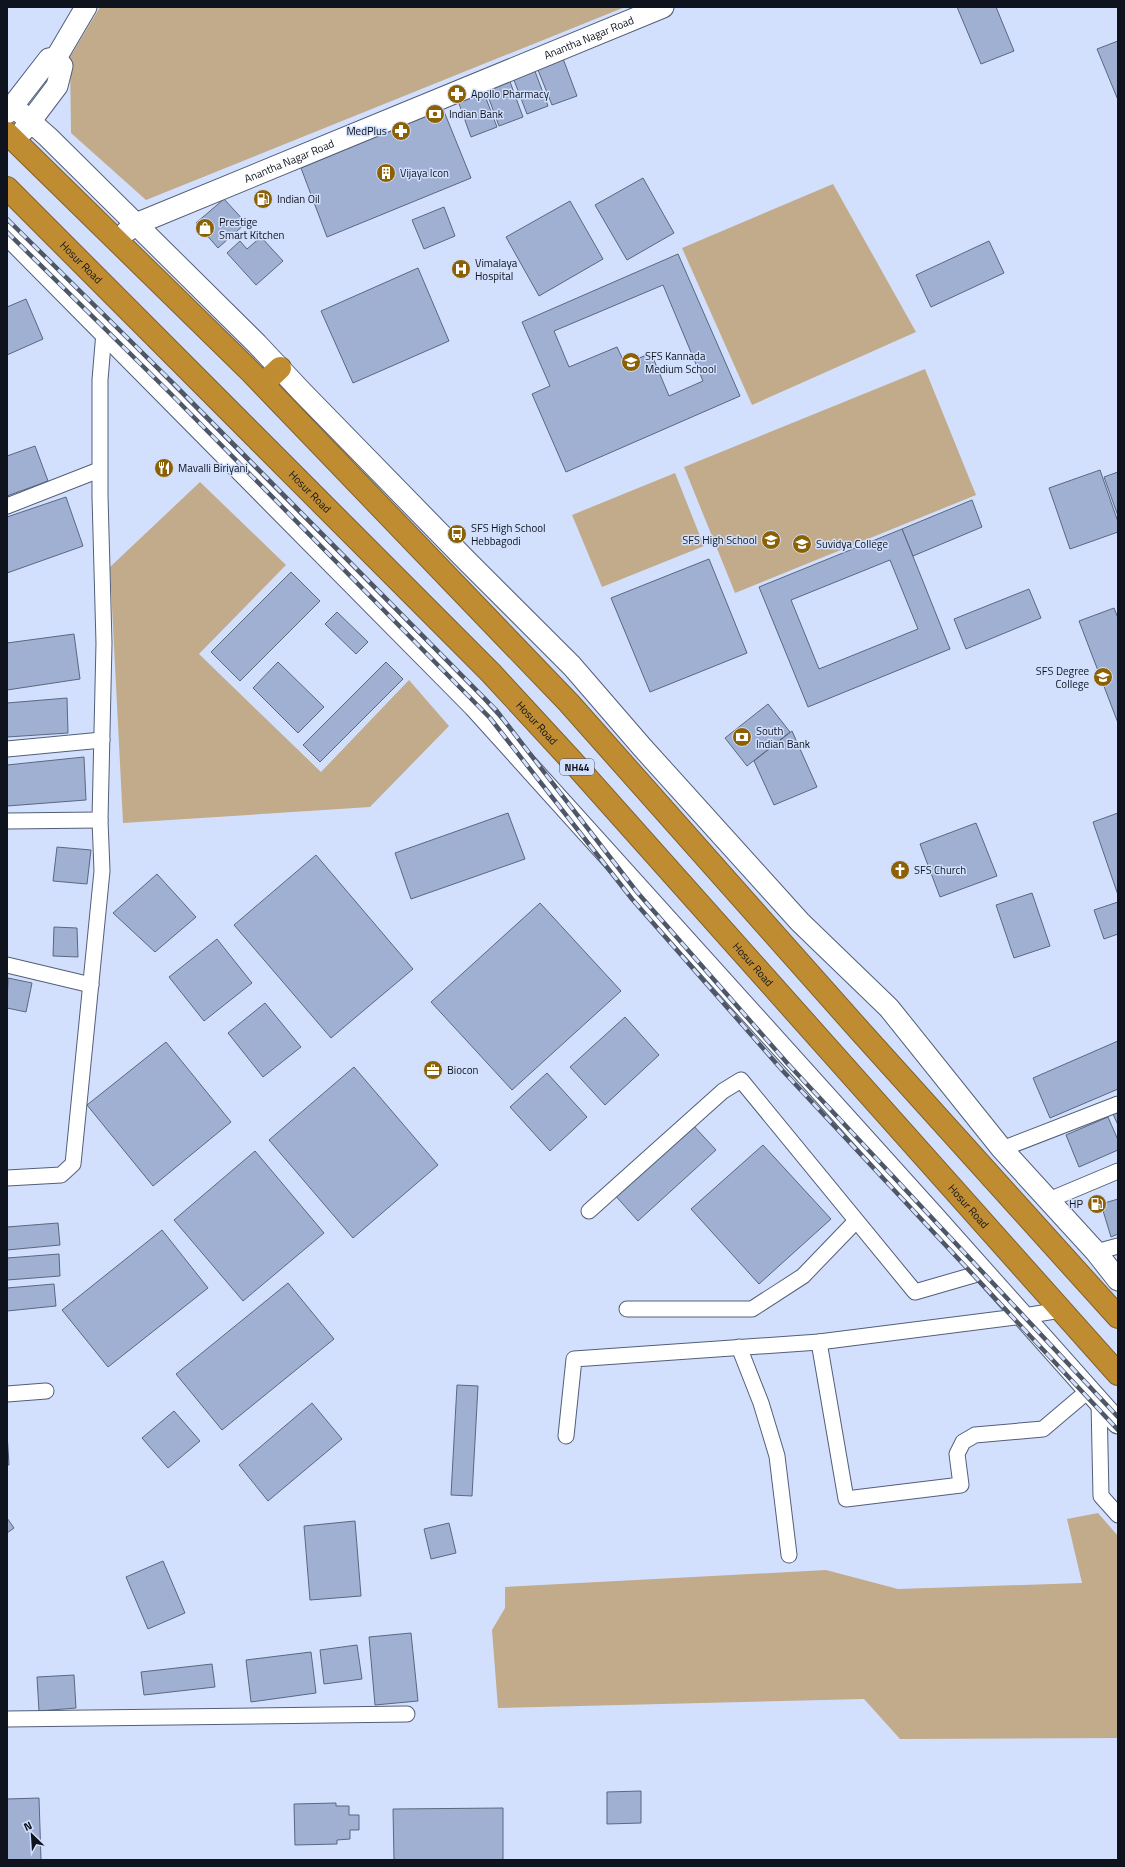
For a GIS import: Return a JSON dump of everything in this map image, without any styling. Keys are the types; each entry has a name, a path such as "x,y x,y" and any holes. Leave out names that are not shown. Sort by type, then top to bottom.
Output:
{"highway":[{"path":"11,137 263,384 569,703 866,1038 1118,1317"},
{"name":"Hosur Road","path":"7,188 491,673 583,773 1118,1374"},
{"path":"263,384 280,368"}],"street":[{"path":"56,58 86,7"},
{"name":"Anantha Nagar Road","path":"116,239 136,224 663,7"},
{"path":"56,58 49,59 10,109 32,122 136,224 280,368 465,560 572,666 652,759 790,910 889,1008 1002,1149 1096,1252 1118,1280"},
{"path":"11,137 32,122 57,86 62,66 56,58"},
{"path":"7,234 474,706 1024,1316 1118,1423"},
{"path":"7,1178 61,1175 73,1164 102,871 100,820 104,642 100,470 100,380 104,332"},
{"path":"7,506 100,470"},
{"path":"7,749 102,740"},
{"path":"7,820 100,820"},
{"path":"7,965 91,985"},
{"path":"589,1210 723,1091 741,1080 915,1292 984,1272"},
{"path":"1002,1149 1118,1104"},
{"path":"1049,1200 1118,1171"},
{"path":"628,1309 752,1309 803,1276 856,1221"},
{"path":"1096,1252 1118,1246"},
{"path":"566,1436 574,1359 820,1342 1060,1310"},
{"path":"820,1342 846,1499 961,1485 957,1454 963,1442 975,1435 1043,1429 1094,1396"},
{"path":"739,1347 761,1403 774,1444 780,1473 789,1554"},
{"path":"7,1394 46,1390"},
{"path":"1094,1396 1101,1496 1118,1515"},
{"path":"7,1719 407,1714"}],"shaded area":[{"path":"100,7 625,7 146,200 71,133 70,57"},
{"path":"833,184 916,332 752,405 682,248"},
{"path":"925,369 976,495 735,593 684,467"},
{"path":"675,473 704,546 602,587 572,515"},
{"path":"200,482 286,565 199,654 321,772 409,680 449,726 370,807 123,823 110,567"},
{"path":"1098,1513 1118,1536 1118,1738 900,1739 864,1699 498,1708 492,1630 505,1608 505,1587 826,1570 898,1589 1082,1583 1067,1519"}],"building":[{"path":"957,7 996,7 1014,51 981,64"},
{"path":"1118,41 1118,100 1097,49"},
{"path":"562,56 577,96 552,105 536,65"},
{"path":"533,66 548,106 527,114 512,75"},
{"path":"509,79 523,117 499,126 485,88"},
{"path":"482,88 497,127 471,137 457,98"},
{"name":"Vijaya Icon","path":"443,109 471,178 327,237 301,168"},
{"path":"643,178 674,233 627,260 595,205"},
{"path":"224,199 246,223 218,248 196,223"},
{"path":"570,201 603,259 539,296 506,237"},
{"path":"444,207 455,236 424,249 412,220"},
{"path":"261,237 283,261 256,285 227,253 240,241 247,249"},
{"path":"989,241 1004,273 931,307 916,275"},
{"path":"678,254 740,396 566,472 532,394 550,386 522,322","holes":["663,285 703,381 669,396 651,353 625,364 617,347 569,367 554,331"]},
{"path":"418,268 449,341 353,383 321,311"},
{"path":"26,299 43,339 7,355 7,307"},
{"path":"35,446 48,481 7,496 7,456"},
{"path":"1100,470 1118,522 1118,532 1070,549 1049,488"},
{"path":"1118,472 1118,516 1104,477"},
{"path":"66,497 83,546 7,573 7,517"},
{"path":"972,500 982,527 913,556 902,529"},
{"path":"902,529 950,649 808,707 759,587","holes":["890,560 918,629 819,669 791,600"]},
{"path":"709,559 747,653 650,692 611,598"},
{"path":"291,572 320,601 240,681 211,652"},
{"path":"1029,589 1041,618 966,649 954,619"},
{"path":"1114,608 1118,618 1118,723 1079,621"},
{"path":"337,612 368,642 356,654 325,624"},
{"path":"74,634 80,679 7,690 7,643"},
{"path":"278,662 324,707 298,733 253,688"},
{"path":"386,662 403,679 320,762 303,745"},
{"path":"67,698 68,733 7,737 7,703"},
{"path":"768,704 790,732 747,766 725,738"},
{"path":"792,731 817,787 774,805 754,761"},
{"path":"84,757 86,800 7,806 7,765"},
{"path":"508,813 525,859 411,899 395,853"},
{"path":"1118,813 1118,895 1093,822"},
{"path":"976,823 997,876 940,897 920,844"},
{"path":"57,847 91,850 87,884 53,881"},
{"path":"316,855 413,969 331,1038 234,925"},
{"path":"157,874 196,917 155,952 113,913"},
{"path":"1032,893 1050,946 1014,958 996,905"},
{"path":"1118,902 1118,934 1104,939 1094,910"},
{"path":"540,903 621,991 512,1090 431,1002"},
{"path":"54,927 77,928 78,957 53,956"},
{"path":"217,939 252,983 204,1021 169,977"},
{"path":"8,978 32,983 26,1012 7,1008"},
{"path":"265,1003 301,1047 263,1077 228,1033"},
{"path":"625,1017 659,1055 605,1105 570,1067"},
{"path":"1118,1041 1118,1089 1050,1118 1033,1078"},
{"path":"166,1042 231,1122 153,1186 87,1105"},
{"path":"354,1067 438,1165 353,1238 269,1140"},
{"path":"547,1073 587,1117 550,1151 510,1107"},
{"path":"1118,1112 1118,1125 1113,1114"},
{"path":"1108,1117 1118,1140 1118,1150 1079,1167 1066,1135"},
{"path":"691,1123 716,1150 638,1221 614,1194"},
{"path":"763,1145 831,1219 759,1284 691,1209"},
{"path":"255,1151 324,1233 243,1301 174,1220"},
{"path":"1118,1199 1118,1234 1111,1237 1101,1204"},
{"path":"58,1223 60,1245 7,1250 7,1227"},
{"path":"162,1230 208,1288 108,1367 62,1310"},
{"path":"59,1254 60,1276 7,1280 7,1258"},
{"path":"288,1283 334,1339 222,1430 176,1374"},
{"path":"54,1284 56,1306 7,1311 7,1288"},
{"path":"457,1385 478,1386 472,1496 451,1495"},
{"path":"312,1403 342,1439 268,1501 239,1465"},
{"path":"174,1411 200,1441 168,1468 142,1438"},
{"path":"7,1433 9,1465 7,1465"},
{"path":"7,1518 14,1528 7,1533"},
{"path":"355,1521 361,1596 310,1600 304,1526"},
{"path":"449,1523 456,1553 431,1559 424,1529"},
{"path":"163,1561 185,1613 148,1629 126,1577"},
{"path":"411,1633 418,1701 375,1705 369,1637"},
{"path":"357,1645 362,1679 324,1684 320,1650"},
{"path":"311,1652 316,1693 251,1702 246,1660"},
{"path":"212,1664 215,1687 144,1695 141,1672"},
{"path":"74,1675 76,1708 39,1711 37,1677"},
{"path":"641,1791 641,1823 607,1824 607,1792"},
{"path":"39,1798 41,1860 7,1860 7,1799"},
{"path":"336,1803 336,1806 349,1806 349,1815 359,1815 359,1830 350,1830 350,1839 337,1840 337,1844 295,1845 294,1804"},
{"path":"503,1808 503,1860 394,1860 393,1809"}],"railway":[{"path":"7,219 176,386 496,710 637,892 788,1064 1118,1417"},
{"path":"7,232 170,393 490,718 632,899 783,1071 1118,1430"}],"place":[{"name":"Apollo Pharmacy","path":"457,94"},
{"name":"Indian Bank","path":"435,114"},
{"name":"MedPlus","path":"401,131"},
{"name":"Vijaya Icon","path":"386,173"},
{"name":"Indian Oil","path":"263,199"},
{"name":"Prestige Smart Kitchen","path":"205,228"},
{"name":"Vimalaya Hospital","path":"461,269"},
{"name":"SFS Kannada Medium School","path":"631,362"},
{"name":"Mavalli Biriyani","path":"164,468"},
{"name":"SFS High School Hebbagodi","path":"457,534"},
{"name":"SFS High School","path":"771,540"},
{"name":"Suvidya College","path":"802,544"},
{"name":"SFS Degree College","path":"1103,677"},
{"name":"South Indian Bank","path":"742,737"},
{"name":"SFS Church","path":"900,870"},
{"name":"Biocon","path":"433,1070"},
{"name":"HP","path":"1097,1204"}]}
